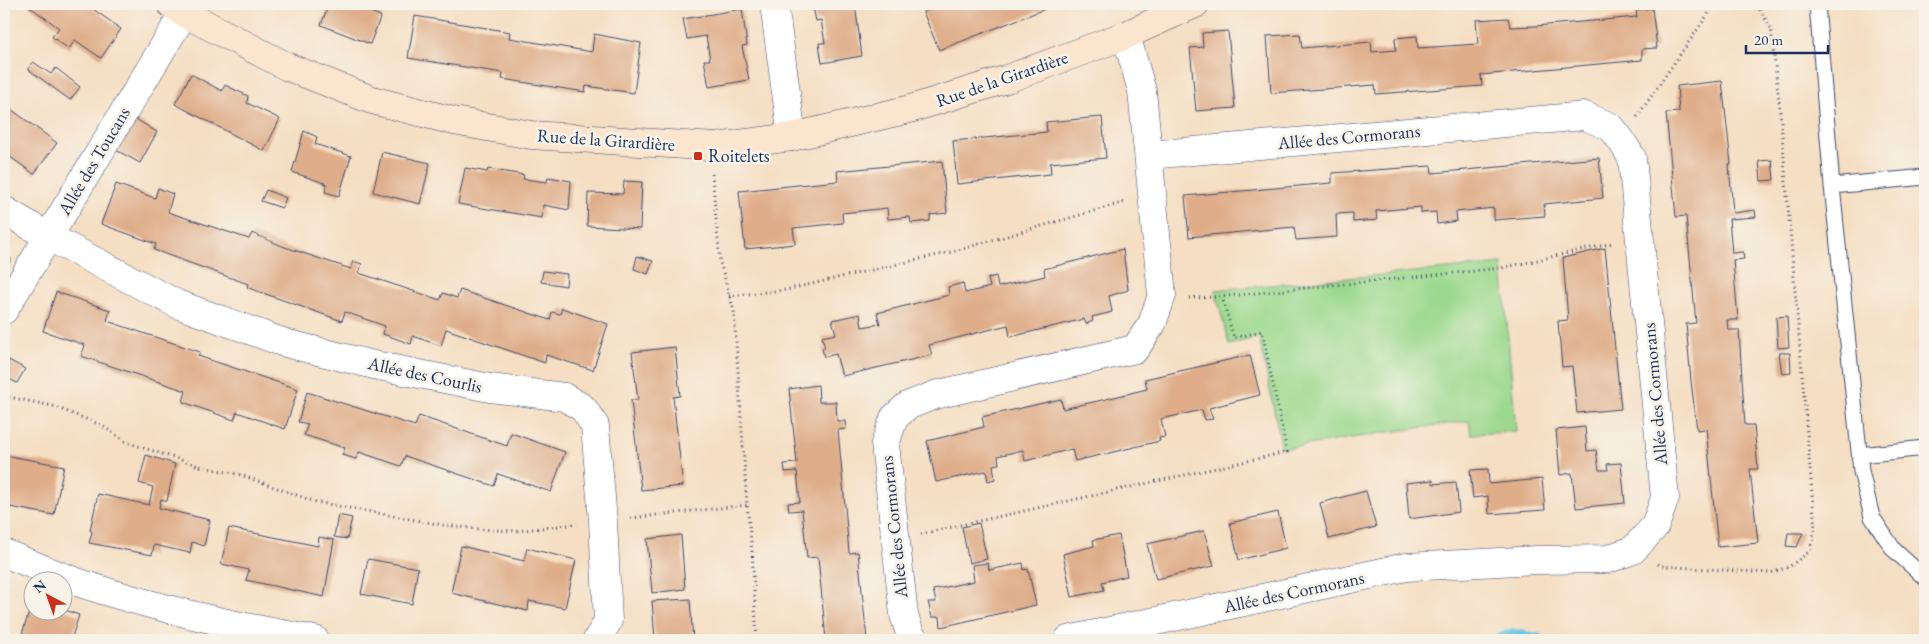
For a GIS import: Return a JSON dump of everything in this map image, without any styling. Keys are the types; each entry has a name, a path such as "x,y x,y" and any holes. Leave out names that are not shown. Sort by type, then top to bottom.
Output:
{"street":[{"path":"774,4 792,137"},
{"name":"Rue de la Girardière","path":"177,8 288,67 372,100 454,120 531,135 709,147 792,137 910,109 1007,79 1126,35 1195,4"},
{"name":"Allée des Toucans","path":"4,310 48,237 177,8"},
{"name":"Allée des Cormorans","path":"915,640 912,637 904,615 885,444 894,418 906,406 936,395 1135,349 1152,324 1162,295 1142,91 1126,35"},
{"name":"Allée des Cormorans","path":"1068,640 1406,567 1537,560 1608,559 1633,550 1655,526 1665,498 1632,158 1611,127 1585,116 1149,155"},
{"name":"Allée des Courlis","path":"4,210 48,237 178,304 285,343 374,365 490,388 564,397 583,408 595,426 603,522 608,621 597,640"},
{"path":"4,553 87,585 176,612 315,640"}],"lane":[{"path":"1817,4 1832,186 1860,455 1860,471 1872,517 1894,550 1925,578"},
{"path":"1832,186 1925,177"},
{"path":"1860,455 1925,448"}],"path":[{"path":"1621,140 1715,4"},
{"path":"1633,550 1661,566 1770,573 1789,567 1810,551 1815,528 1780,110 1771,28 1756,4"},
{"path":"709,147 720,262 734,311 757,640"},
{"path":"729,296 785,290 955,251 1153,195"},
{"path":"1160,300 1222,297 1502,268 1623,241 1641,239"},
{"path":"895,538 912,536 1287,452 1262,331 1234,338 1222,297"},
{"path":"4,396 53,406 101,425 126,442 199,466 241,475 316,502 443,525 479,529 516,530 747,505"}],"green space":[{"path":"1502,264 1516,432 1471,434 1469,421 1282,449 1259,337 1229,345 1215,290"}],"building":[{"path":"26,4 93,4 95,6 93,9 121,29 101,58 75,40 69,49 52,37 59,28"},
{"path":"329,4 349,4 381,16 370,44 321,25"},
{"path":"821,4 855,4 862,56 822,63 819,43 825,43 821,20 816,21 813,7 821,7"},
{"path":"945,4 1043,4 1045,9 939,50 923,12"},
{"path":"1652,8 1657,48 1642,49 1642,60 1481,75 1482,86 1376,94 1375,85 1271,93 1267,36 1300,34 1302,48 1371,42 1372,52 1396,50 1395,38 1417,36 1418,48 1478,44 1476,20 1508,18 1510,27 1536,26 1637,17 1636,10"},
{"path":"742,9 747,45 742,46 749,80 709,87 704,60 710,60 706,36 687,39 683,19"},
{"path":"415,16 510,32 509,38 592,52 594,34 641,43 634,93 586,86 585,92 502,79 503,73 408,58"},
{"path":"1228,31 1235,108 1196,111 1190,48 1203,47 1202,33"},
{"path":"33,62 51,74 56,68 80,87 70,100 28,69"},
{"path":"191,74 222,91 225,85 248,96 247,103 280,119 264,151 175,104"},
{"path":"1722,81 1731,164 1729,164 1733,213 1755,210 1756,217 1729,219 1732,253 1743,252 1744,259 1733,260 1738,320 1727,320 1728,330 1739,330 1745,425 1754,425 1758,469 1750,469 1758,543 1718,547 1706,429 1697,430 1691,381 1686,324 1696,323 1686,216 1676,217 1666,113 1679,112 1677,86"},
{"path":"4,104 57,143 34,174 6,154 4,157"},
{"path":"1102,117 1106,158 1050,163 1051,174 957,184 953,141 1047,132 1046,122"},
{"path":"134,118 157,132 140,163 116,150"},
{"path":"304,131 317,137 315,144 351,156 339,196 325,192 327,184 292,172"},
{"path":"382,152 430,163 420,204 373,192"},
{"path":"1599,158 1603,198 1544,204 1545,216 1494,220 1494,208 1456,212 1457,221 1437,224 1436,212 1421,213 1421,207 1376,211 1377,220 1353,222 1353,213 1336,214 1337,237 1296,240 1294,227 1189,237 1185,196 1332,183 1332,173 1431,166 1432,173"},
{"path":"1772,160 1774,180 1761,181 1759,161"},
{"path":"942,161 947,213 930,215 930,221 911,223 910,217 888,219 887,208 842,213 843,223 793,228 795,244 745,249 739,191 838,181 837,171"},
{"path":"465,168 487,172 488,169 524,175 523,179 547,182 548,177 571,181 569,210 543,205 542,218 458,204"},
{"path":"624,181 642,182 640,229 587,226 588,193 623,194"},
{"path":"116,184 155,198 158,188 173,194 168,212 249,239 252,233 282,246 351,269 353,261 362,264 359,273 440,300 443,293 457,298 460,290 550,320 552,312 560,314 562,308 608,324 593,370 546,355 545,363 446,329 441,346 413,336 411,344 383,334 385,326 345,312 342,321 257,291 247,287 248,284 154,250 156,244 101,224"},
{"path":"266,190 286,198 282,208 261,201"},
{"path":"1605,248 1621,409 1577,413 1572,366 1562,367 1558,321 1568,320 1563,258"},
{"path":"1123,249 1128,290 1109,296 1112,312 1092,317 1093,321 1086,324 1084,319 1010,337 1008,325 929,345 932,355 842,376 836,354 824,357 822,348 825,348 822,337 836,334 832,320 860,314 862,327 880,324 877,313 949,295 948,287 963,283 965,293 990,287 988,278 996,276 998,287 1045,276 1044,269"},
{"path":"4,254 11,259 4,274"},
{"path":"637,256 653,261 648,274 634,269"},
{"path":"543,271 567,274 566,286 541,282"},
{"path":"56,292 110,310 107,321 200,352 198,356 298,389 285,429 237,412 234,420 183,402 186,391 81,356 85,345 43,331"},
{"path":"1787,316 1789,347 1778,348 1776,317"},
{"path":"675,347 680,396 673,397 683,486 641,490 631,400 638,400 632,352"},
{"path":"1779,353 1790,353 1791,373 1782,374"},
{"path":"1250,355 1260,395 1209,408 1213,419 1205,420 1202,410 1161,419 1165,437 1159,438 1160,441 1075,461 1072,449 1025,461 1023,450 998,456 999,464 993,465 995,479 988,481 986,471 936,482 927,441 984,427 982,417 1061,399 1063,409 1102,400 1147,389 1145,379"},
{"path":"9,360 25,369 17,383 4,376"},
{"path":"818,385 819,402 836,402 837,421 845,421 846,429 838,430 849,553 858,552 867,640 826,640 818,557 807,558 802,510 789,511 788,503 800,502 797,471 785,472 784,464 797,463 789,389"},
{"path":"307,392 415,426 419,416 507,446 511,433 565,452 551,492 498,474 494,486 405,456 401,466 359,452 356,459 342,455 345,448 304,435 308,424 298,422"},
{"path":"1585,427 1587,451 1596,450 1599,470 1608,470 1607,464 1621,463 1625,503 1576,508 1572,473 1560,475 1556,430"},
{"path":"4,455 64,466 54,515 4,506"},
{"path":"146,455 175,464 167,501 161,499 159,508 210,520 204,546 192,542 190,553 154,545 152,555 89,543 98,494 149,505 153,487 139,483"},
{"path":"1488,469 1489,484 1542,479 1545,510 1489,514 1488,496 1473,498 1470,470"},
{"path":"1433,480 1433,484 1456,482 1459,512 1409,519 1406,483"},
{"path":"1366,491 1376,527 1329,539 1320,503"},
{"path":"1278,512 1286,548 1239,560 1230,523"},
{"path":"338,515 352,518 347,539 334,537"},
{"path":"979,523 987,559 969,563 962,527"},
{"path":"229,528 318,546 319,537 334,540 324,597 246,580 249,570 221,564"},
{"path":"1204,531 1214,566 1156,579 1147,544"},
{"path":"1788,533 1803,533 1797,547 1786,546"},
{"path":"681,535 685,589 652,593 647,539"},
{"path":"1119,535 1127,576 1102,582 1104,590 1072,597 1063,554 1094,546 1093,540"},
{"path":"461,546 524,561 527,548 576,560 565,608 529,601 528,611 451,593"},
{"path":"368,559 418,568 412,604 361,594"},
{"path":"988,563 989,570 1023,563 1024,570 1028,569 1036,605 941,627 940,617 932,617 928,602 936,602 933,590 974,581 972,565"},
{"path":"690,599 693,640 655,640 652,601"},
{"path":"72,613 79,615 71,640 20,640 26,622 72,622"}],"waterway":[{"path":"1495,640 1512,633 1541,640"}],"place":[{"name":"Roitelets","path":"698,156"}]}
